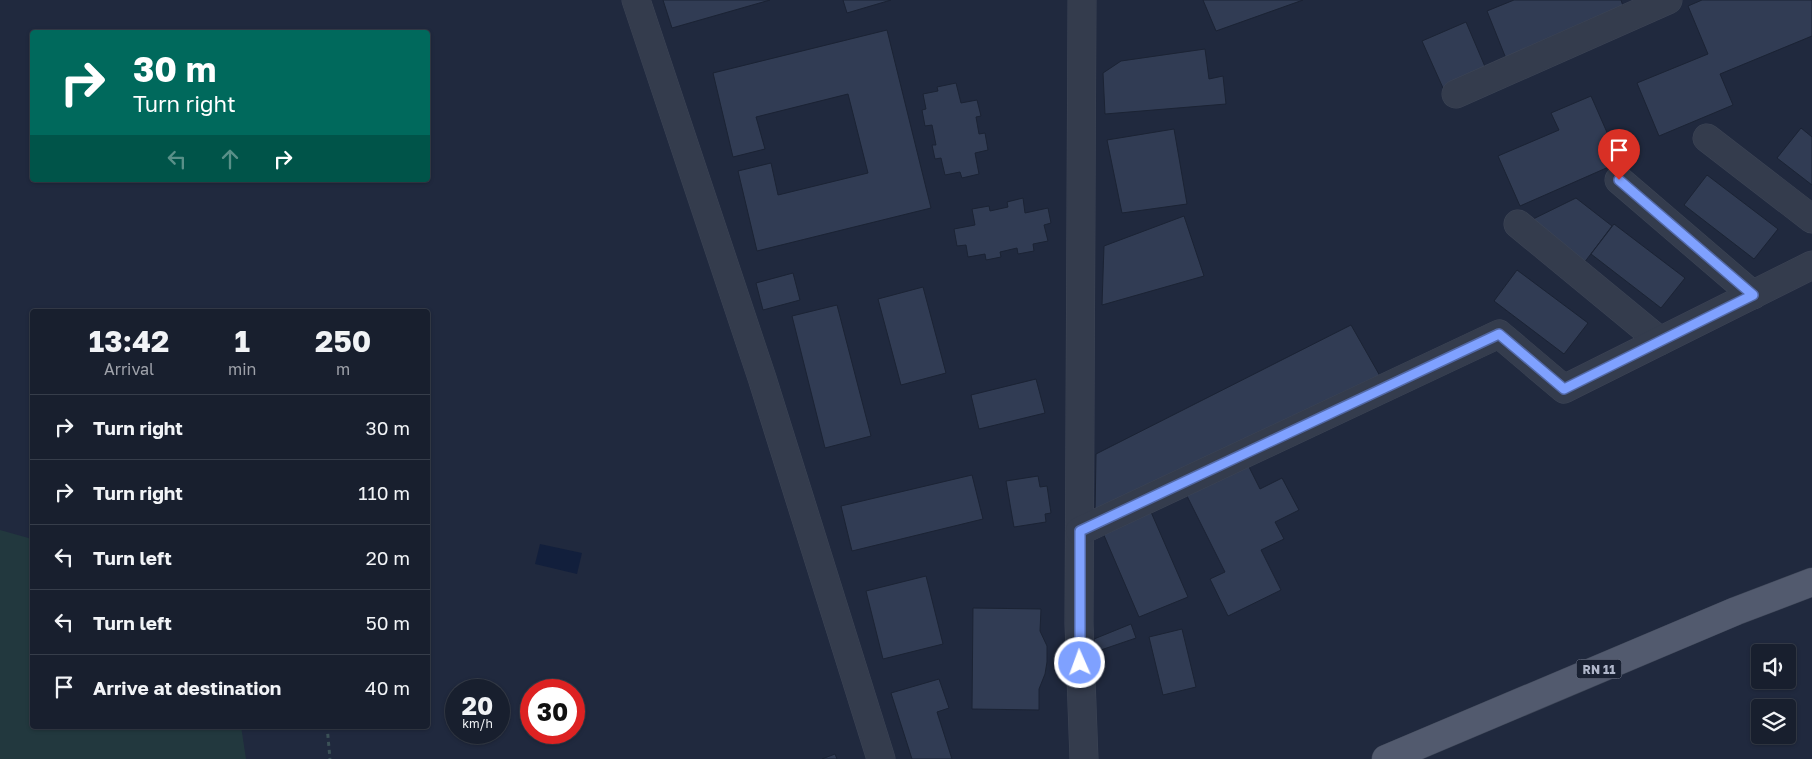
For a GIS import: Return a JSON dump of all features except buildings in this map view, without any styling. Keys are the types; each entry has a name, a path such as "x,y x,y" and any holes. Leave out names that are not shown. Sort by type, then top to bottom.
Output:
{"main road":[{"name":"RN 11","path":"1386,759 1736,611 1812,582"}],"street":[{"path":"636,0 765,387 881,759"},
{"path":"1082,0 1079,624 1084,759"},
{"path":"1456,94 1668,0"},
{"path":"1707,138 1812,219"},
{"path":"1619,180 1753,295"},
{"path":"1518,224 1660,341"},
{"path":"1080,531 1499,334 1564,389 1812,265"}],"path":[{"path":"327,729 330,759"}],"green space":[{"path":"0,530 30,538 30,729 241,729 246,759 0,759"}],"water":[{"path":"540,544 582,553 577,574 535,564"}],"route":[{"path":"1080,663 1080,531 1499,334 1564,389 1753,295 1619,180"}]}
